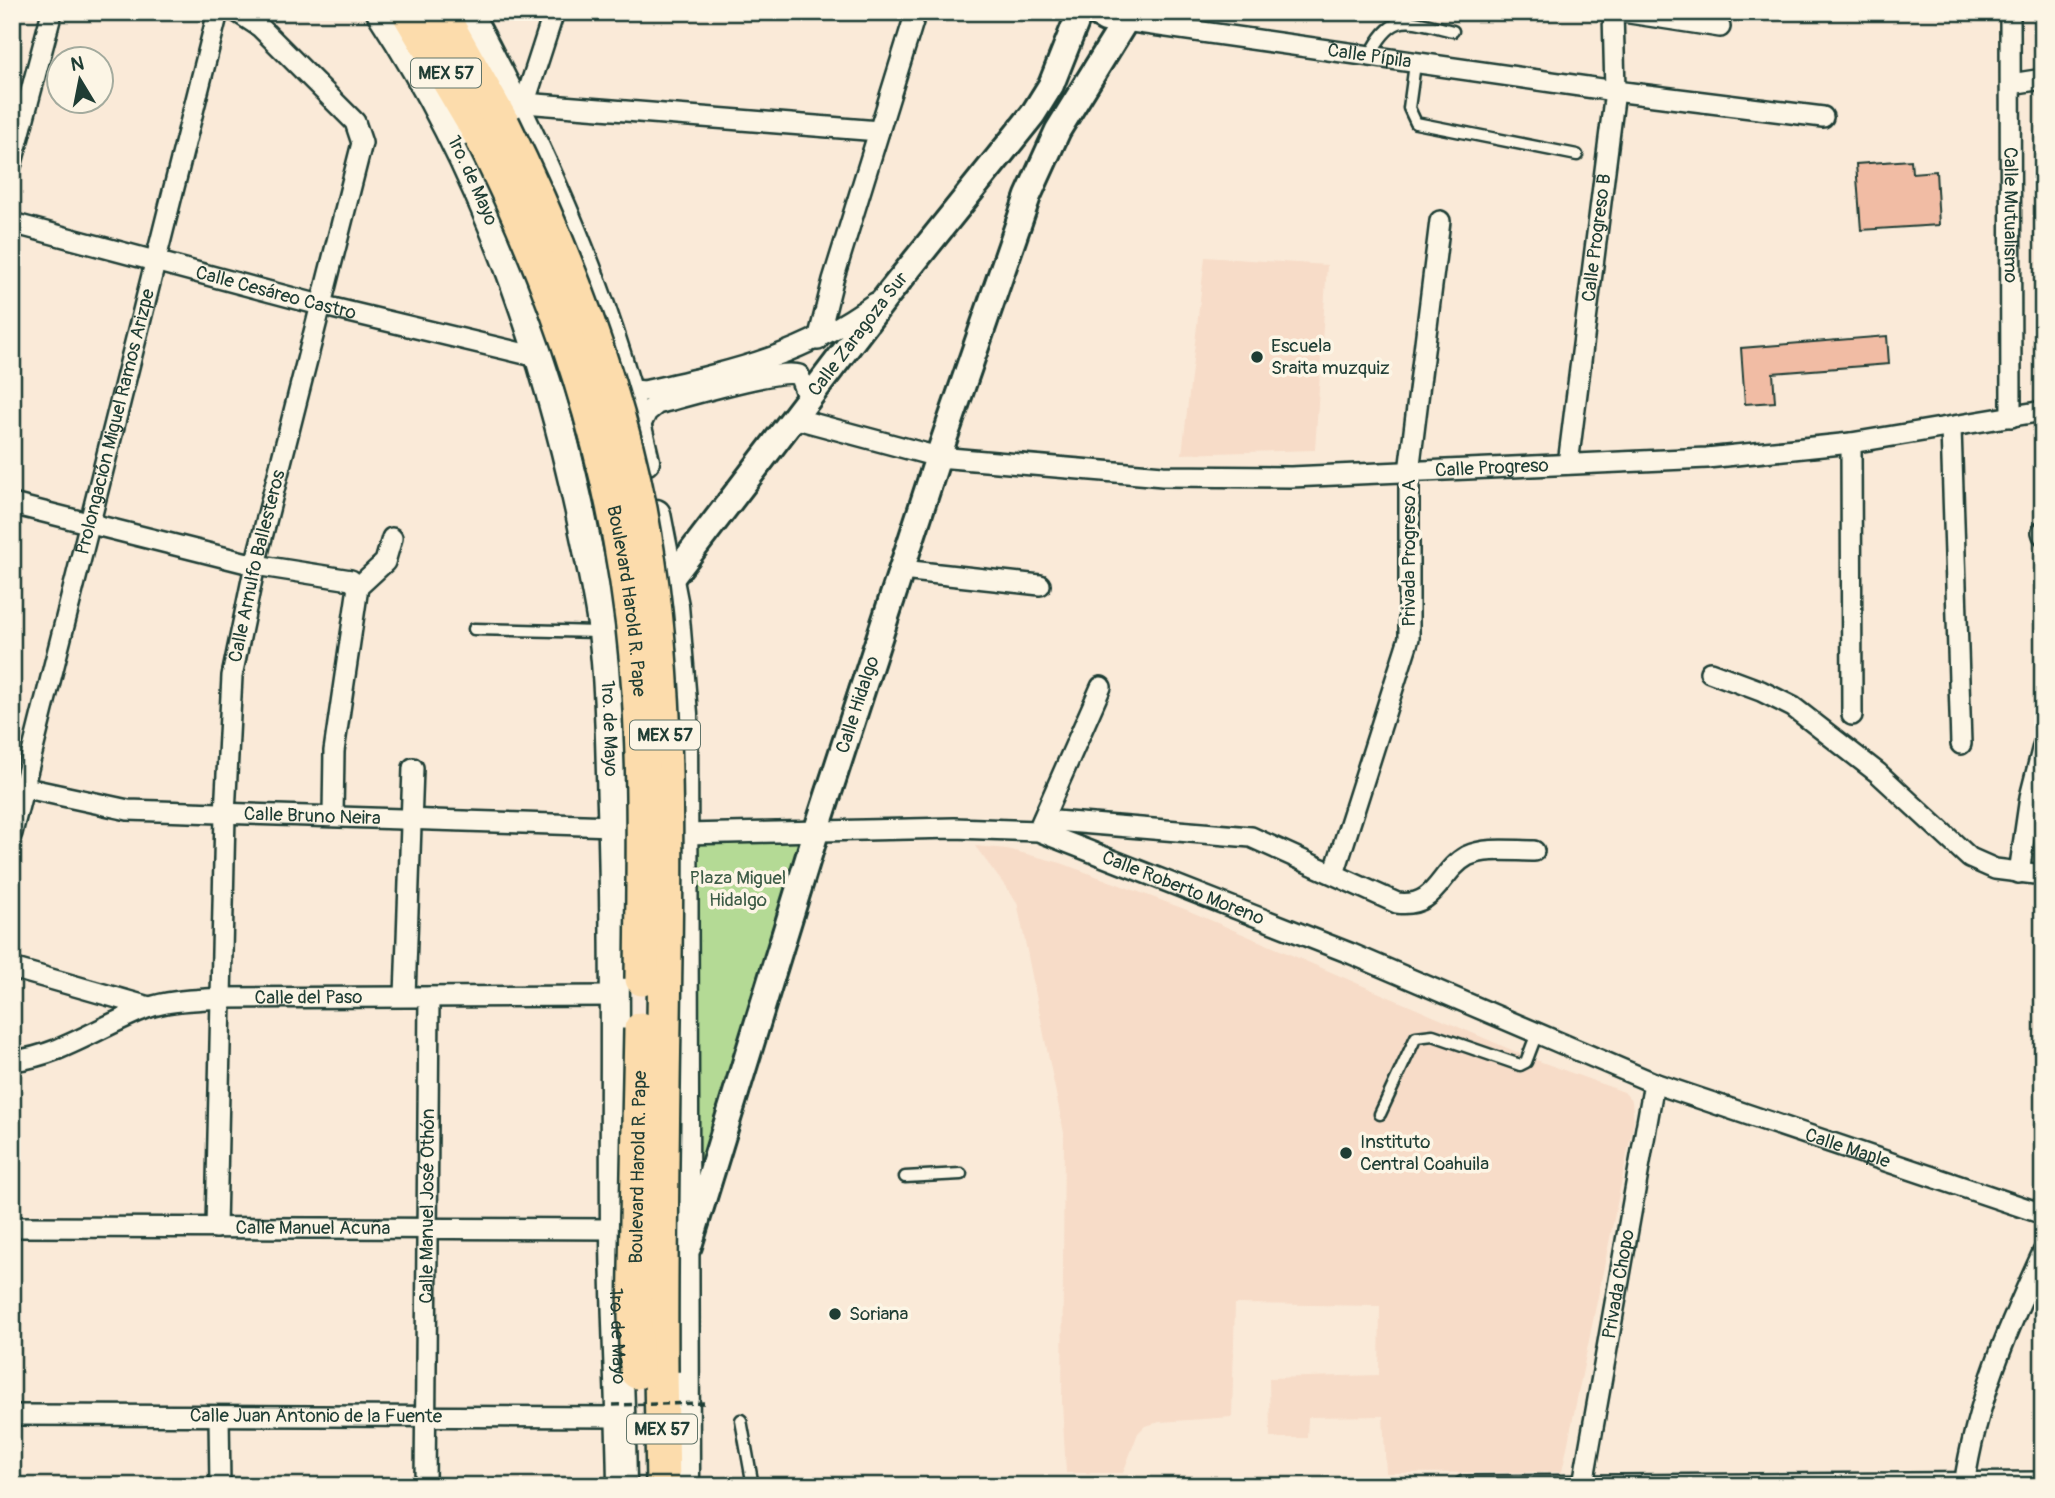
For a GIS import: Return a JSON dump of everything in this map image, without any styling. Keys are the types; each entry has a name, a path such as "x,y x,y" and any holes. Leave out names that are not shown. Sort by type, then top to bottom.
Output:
{"highway":[{"name":"Boulevard Harold R. Pape","path":"408,12 507,119"},
{"name":"Boulevard Harold R. Pape","path":"440,12 507,119 562,256 614,405 640,510 653,594 664,694 667,843 649,1372 641,1486"},
{"name":"Boulevard Harold R. Pape","path":"649,1372 663,1486"}],"main road":[{"name":"1ro. de Mayo","path":"381,12 430,92 460,153 518,287 542,358 565,443 603,632 613,826 617,1411 622,1486"},
{"path":"467,12 507,119 587,263 638,430 670,581 681,691 685,834 685,1486"},
{"path":"585,537 600,547 630,549 653,535 657,522"}],"street":[{"path":"12,163 52,12"},
{"name":"Prolongación Miguel Ramos Arizpe","path":"12,833 17,786 89,523 218,12"},
{"name":"Calle Arnulfo Ballesteros","path":"216,1228 225,814 232,676 255,565 362,143 355,122 260,27 237,12"},
{"path":"554,12 507,119 879,131"},
{"path":"818,340 828,297 916,12"},
{"name":"Calle Zaragoza Sur","path":"603,632 648,604 670,581 890,292 1042,101 1058,69 1080,12"},
{"path":"1094,12 1105,19 1128,17"},
{"name":"Calle Progreso B","path":"1568,464 1615,91 1613,12"},
{"path":"1623,12 1720,27"},
{"name":"Calle Mutualismo","path":"2010,12 2011,417"},
{"name":"Calle Pípila","path":"1128,17 1415,64 1823,117"},
{"name":"Calle Hidalgo","path":"683,1274 817,829 938,457 1028,196 1058,130 1128,17"},
{"path":"2011,84 2043,79"},
{"name":"Privada Progreso A","path":"1334,874 1409,638 1409,472 1440,222"},
{"name":"Calle Cesáreo Castro","path":"12,223 320,305 542,358"},
{"path":"625,383 634,390 644,391 721,373 795,351 818,340 890,292"},
{"path":"638,430 646,412 657,404 777,374 799,375 800,409"},
{"name":"Calle Progreso","path":"800,409 938,457 1163,476 1292,477 1707,458 1851,443 2043,411"},
{"path":"1951,428 1961,744"},
{"path":"1851,443 1852,716"},
{"path":"12,504 255,565 351,580 358,587"},
{"path":"333,815 334,751 358,587 385,562 392,538"},
{"path":"902,570 1040,585"},
{"path":"1710,672 1778,698 1878,773 1970,859 1995,869 2043,875"},
{"path":"1101,687 1040,826 1243,835 1267,842 1396,903 1407,904 1429,897 1459,862 1468,856 1492,851 1534,851"},
{"path":"2019,873 2030,797 2043,746"},
{"path":"405,996 413,768"},
{"name":"Calle Bruno Neira","path":"17,786 128,810 411,817 613,826"},
{"name":"Calle Roberto Moreno","path":"685,834 1040,826 1352,954 1654,1083"},
{"path":"12,968 149,1007"},
{"name":"Calle del Paso","path":"12,1061 64,1049 149,1007 221,998 616,996"},
{"name":"Calle Manuel José Othón","path":"425,1486 429,997"},
{"name":"Calle Maple","path":"1654,1083 2043,1214"},
{"name":"Privada Chopo","path":"1583,1484 1654,1083"},
{"name":"Calle Manuel Acuña","path":"12,1227 615,1229"},
{"path":"1964,1484 1986,1387 2003,1339 2043,1252"},
{"name":"Calle Juan Antonio de la Fuente","path":"12,1415 427,1416 617,1411"},
{"path":"219,1416 220,1486"},
{"path":"1464,1486 2043,1482"}],"lane":[{"path":"1369,57 1381,35 1394,23 1414,22 1453,31"},
{"path":"1415,64 1409,108 1416,123 1577,155"},
{"path":"474,629 603,632"},
{"path":"1380,1114 1409,1046 1416,1037 1433,1035 1520,1065 1526,1062 1537,1033"},
{"path":"905,1177 961,1174"},
{"path":"741,1420 752,1486"}],"path":[{"path":"617,1411 709,1403"}],"shaded area":[{"name":"Escuela Sraita muzquiz","path":"1205,257 1327,265 1315,450 1182,454"},
{"name":"Instituto Central Coahuila","path":"975,846 1007,849 1061,863 1187,910 1528,1057 1624,1092 1632,1101 1634,1121 1562,1472 1386,1473 1383,1416 1308,1417 1307,1438 1270,1438 1269,1378 1379,1375 1380,1306 1235,1304 1232,1417 1160,1422 1145,1426 1138,1433 1123,1473 1066,1473 1062,1403 1064,1133 1017,902"}],"green space":[{"name":"Plaza Miguel Hidalgo","path":"803,840 691,1212 691,842"}],"building":[{"path":"1911,160 1912,173 1936,171 1939,225 1861,230 1856,164"},
{"path":"1887,336 1889,364 1773,373 1775,402 1745,404 1741,348"}],"place":[{"name":"Escuela Sraita muzquiz","path":"1257,357"},
{"name":"Instituto Central Coahuila","path":"1346,1153"},
{"name":"Soriana","path":"835,1314"}]}
